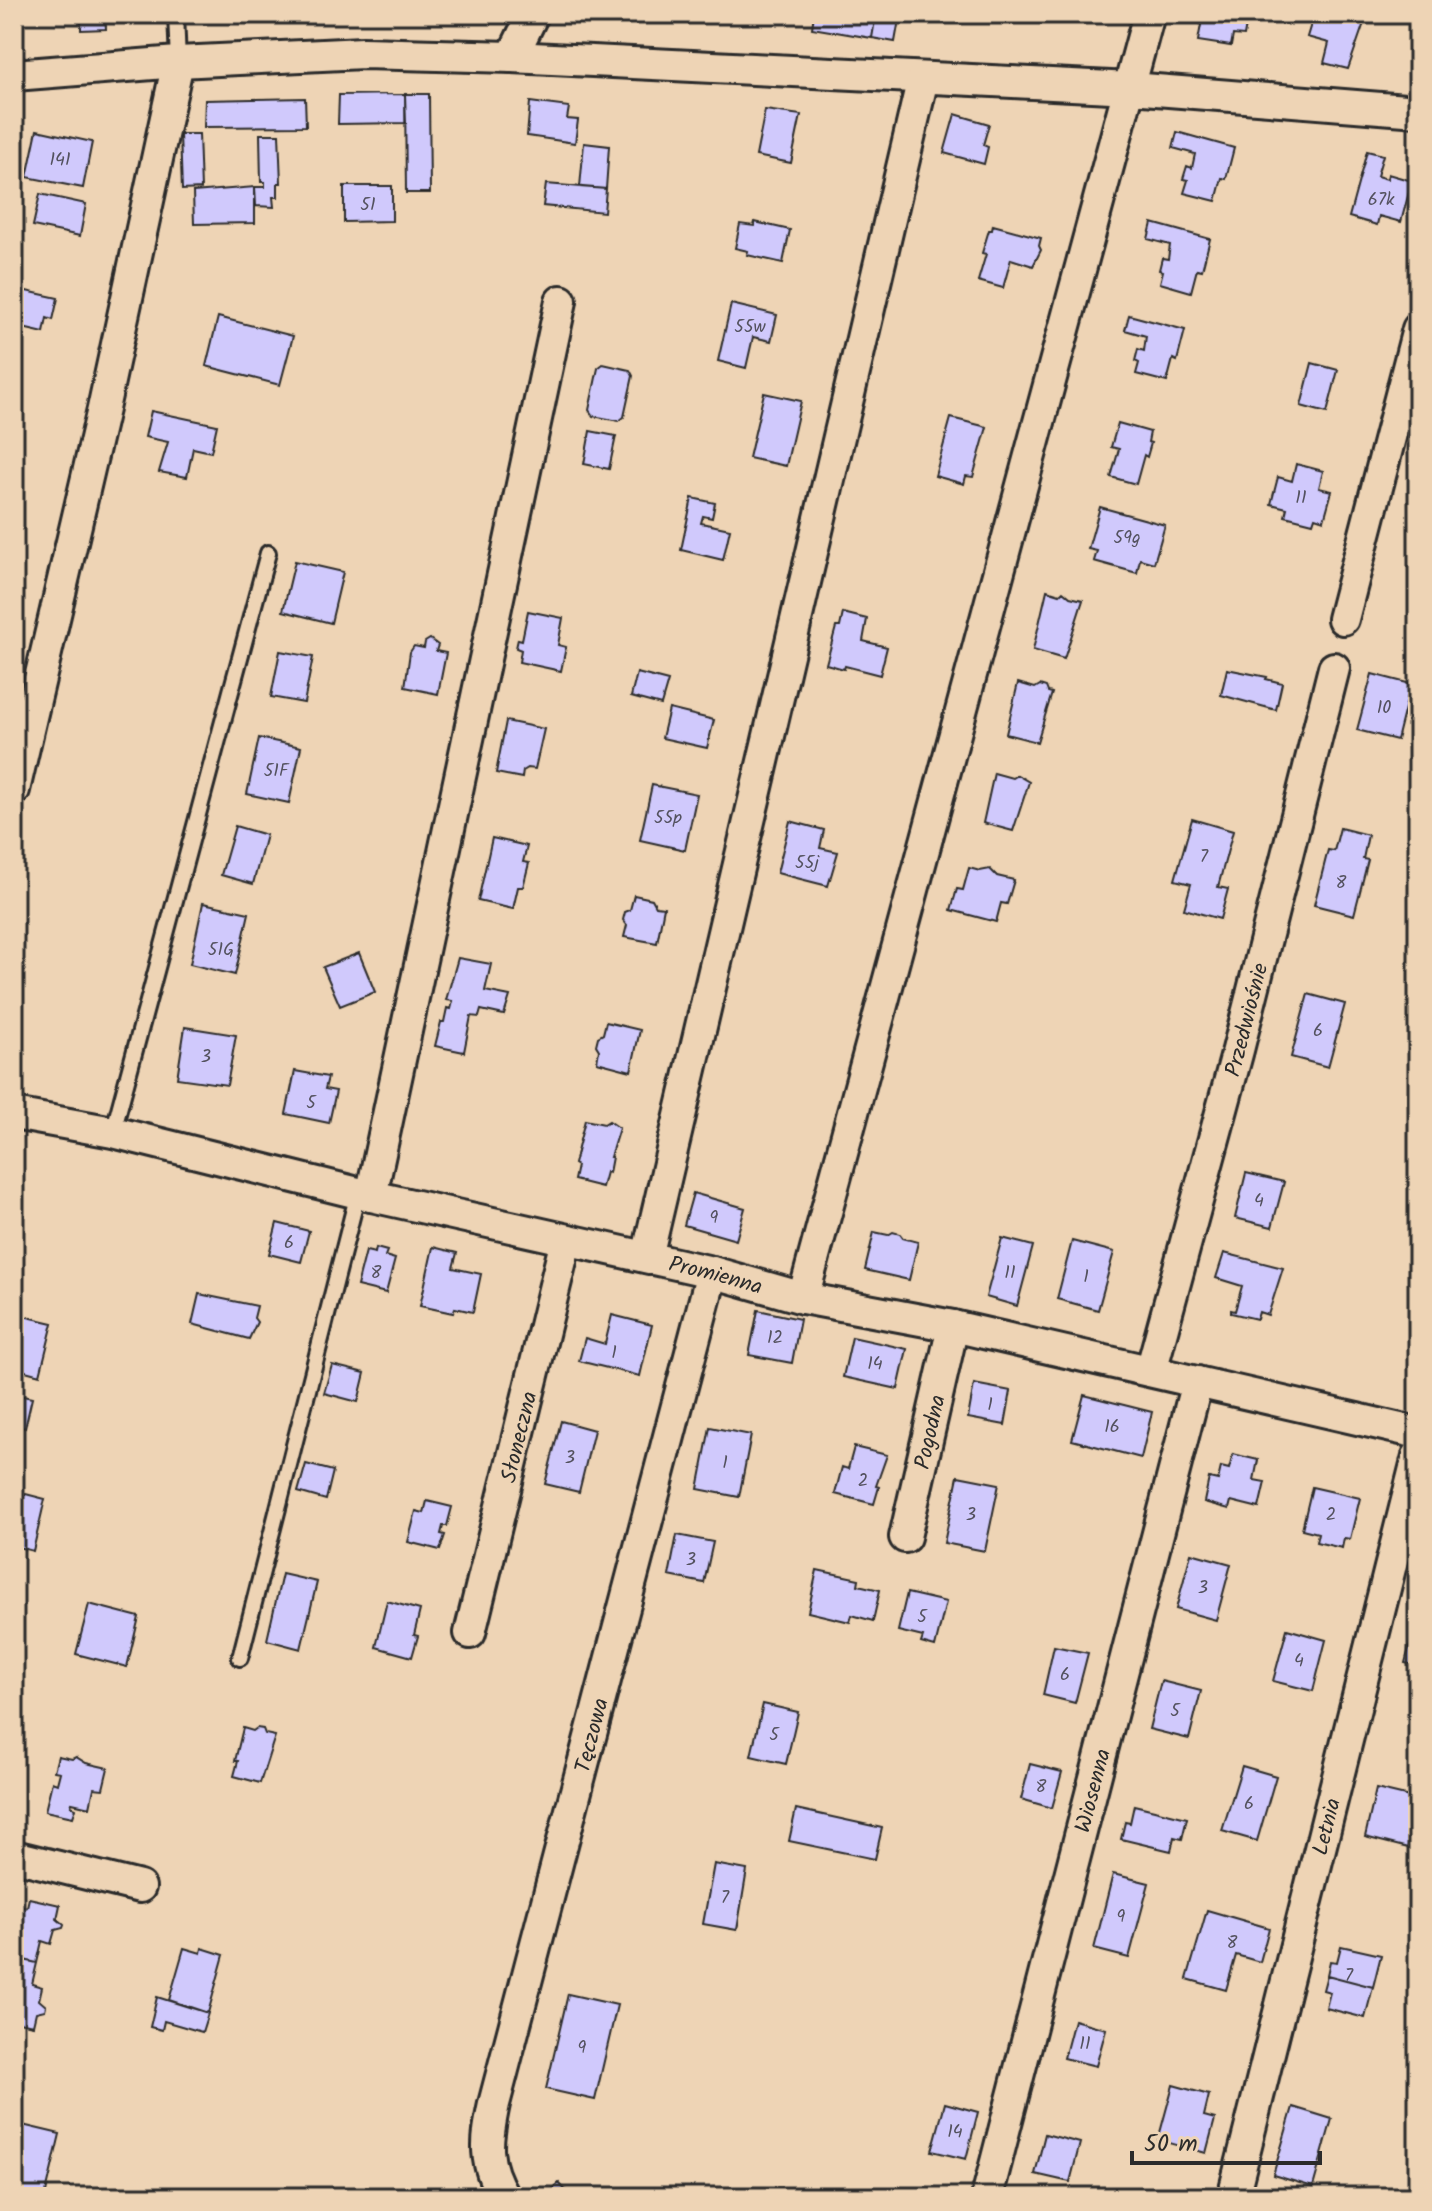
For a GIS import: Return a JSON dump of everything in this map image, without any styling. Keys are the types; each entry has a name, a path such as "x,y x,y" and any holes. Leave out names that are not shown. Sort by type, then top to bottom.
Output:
{"street":[{"path":"512,57 533,14"},
{"path":"803,1298 1149,14"},
{"path":"14,75 178,62 363,53 512,57 1131,88 1418,111"},
{"path":"14,790 44,669 178,62"},
{"path":"647,1257 923,78"},
{"path":"365,1195 561,301"},
{"path":"1343,619 1418,329"},
{"name":"Przedwiośnie","path":"1151,1371 1238,1050 1334,668"},
{"name":"Promienna","path":"14,1114 113,1132 365,1195 712,1272 803,1298 953,1326 1418,1433"},
{"name":"Słoneczna","path":"470,1633 566,1240"},
{"name":"Tęczowa","path":"504,2197 492,2175 486,2142 494,2104 712,1272"},
{"name":"Pogodna","path":"905,1537 953,1326"},
{"name":"Wiosenna","path":"987,2197 1197,1382"},
{"name":"Letnia","path":"1233,2197 1418,1456"},
{"path":"14,1856 140,1887"}],"lane":[{"path":"176,14 178,62"},
{"path":"113,1132 268,553"},
{"path":"240,1658 365,1195"}],"building":[{"path":"81,14 105,14 106,29 81,30"},
{"path":"814,14 876,14 872,38 812,28"},
{"path":"876,14 900,14 895,42 872,38"},
{"path":"1203,14 1248,14 1244,36 1233,35 1231,46 1198,41"},
{"path":"1314,14 1343,14 1365,20 1348,69 1324,63 1329,43 1307,37"},
{"path":"405,94 429,94 430,193 406,193"},
{"path":"405,94 406,123 338,124 339,95"},
{"path":"305,98 306,126 204,127 205,100"},
{"path":"530,102 569,107 567,119 578,120 575,143 527,136"},
{"path":"765,110 801,115 791,163 756,156"},
{"path":"955,114 989,124 983,145 988,147 984,164 944,153"},
{"path":"37,130 92,142 83,188 27,177"},
{"path":"1177,132 1234,148 1216,201 1184,193 1188,180 1183,179 1187,166 1192,168 1195,154 1173,148"},
{"path":"180,134 199,134 201,189 182,190"},
{"path":"260,134 279,134 281,183 278,183 278,197 273,197 274,207 256,206 255,187 265,187 265,182 261,182"},
{"path":"584,143 609,146 606,189 580,187"},
{"path":"1367,151 1383,155 1377,176 1387,179 1388,174 1412,181 1401,222 1379,216 1377,225 1349,217"},
{"path":"546,184 606,189 604,212 543,206"},
{"path":"344,186 392,186 392,221 344,222"},
{"path":"255,187 255,223 194,224 193,192"},
{"path":"40,194 86,204 80,236 33,226"},
{"path":"755,222 790,230 783,263 747,255 748,251 735,248 740,224 754,226"},
{"path":"1152,223 1210,239 1202,270 1197,269 1191,292 1160,283 1162,258 1168,259 1170,245 1148,239"},
{"path":"993,225 1041,238 1041,250 1033,266 1011,259 1003,288 978,281 986,254 982,253"},
{"path":"17,289 58,298 53,320 47,318 44,333 14,326"},
{"path":"731,304 777,315 771,341 753,337 746,368 718,361"},
{"path":"1129,315 1185,330 1177,361 1173,359 1167,382 1136,374 1138,349 1144,351 1146,336 1125,330"},
{"path":"218,317 293,336 280,385 206,366"},
{"path":"1312,363 1338,370 1327,413 1301,406"},
{"path":"603,364 630,370 633,376 624,417 619,421 593,416 589,410 598,368"},
{"path":"764,393 801,401 786,466 749,458"},
{"path":"151,411 217,425 211,452 193,448 187,477 159,472 168,442 145,437"},
{"path":"951,418 987,427 973,477 966,476 964,484 935,476"},
{"path":"1118,423 1150,432 1148,442 1151,443 1147,457 1144,455 1136,484 1111,477 1119,449 1111,447"},
{"path":"590,431 616,436 609,469 584,464"},
{"path":"1296,464 1323,471 1319,488 1332,491 1324,520 1315,517 1313,523 1285,516 1287,508 1271,504 1278,477 1292,481"},
{"path":"692,498 715,503 712,518 703,516 701,523 730,529 723,560 681,550"},
{"path":"1100,507 1165,525 1154,563 1140,559 1137,573 1094,561 1097,551 1088,549"},
{"path":"295,561 343,572 331,623 283,611"},
{"path":"1047,590 1060,594 1063,591 1070,597 1083,600 1064,659 1033,650"},
{"path":"528,611 563,618 558,645 566,647 561,671 519,662 521,650 516,648 518,639 522,640"},
{"path":"843,613 867,619 863,641 887,647 880,675 826,664"},
{"path":"430,639 438,645 436,651 446,653 438,694 405,687 410,652 414,646 424,648 425,642"},
{"path":"280,651 313,657 304,703 271,697"},
{"path":"1227,669 1282,683 1276,710 1221,695"},
{"path":"637,673 668,681 661,705 631,697"},
{"path":"1372,674 1411,684 1397,740 1357,730"},
{"path":"1018,683 1035,688 1040,685 1052,693 1037,742 1006,734"},
{"path":"669,709 714,720 707,748 662,738"},
{"path":"506,721 544,729 535,769 523,771 522,778 496,773"},
{"path":"259,738 301,747 289,803 247,794"},
{"path":"994,773 1012,778 1017,775 1029,782 1013,831 983,823"},
{"path":"652,785 697,794 685,850 640,840"},
{"path":"1192,819 1233,831 1218,887 1228,889 1220,919 1184,909 1191,884 1175,880"},
{"path":"790,821 824,830 820,848 838,852 828,886 777,873"},
{"path":"235,826 266,835 253,884 221,875"},
{"path":"1340,828 1368,835 1363,859 1368,860 1354,915 1314,905 1328,850 1334,851"},
{"path":"492,838 527,846 523,862 529,863 523,887 518,887 513,909 478,901"},
{"path":"969,868 980,871 990,869 997,876 1014,880 1007,904 1001,903 996,922 951,910 957,889 963,890"},
{"path":"634,895 652,899 656,906 664,907 657,943 624,937 627,925 623,920"},
{"path":"203,903 249,913 235,975 190,964"},
{"path":"359,953 375,992 340,1006 323,967"},
{"path":"458,958 491,964 485,991 510,996 504,1015 481,1010 479,1017 471,1016 464,1052 435,1046 447,1008 451,1009 453,1001 446,1000"},
{"path":"1308,994 1345,1004 1328,1067 1291,1057"},
{"path":"606,1022 640,1030 631,1071 597,1062 599,1050 596,1045"},
{"path":"185,1027 236,1035 227,1085 177,1078"},
{"path":"295,1071 328,1077 325,1089 336,1091 329,1123 286,1114"},
{"path":"585,1120 604,1124 609,1121 619,1128 610,1157 609,1173 606,1172 602,1187 574,1180 577,1166 574,1164"},
{"path":"1246,1173 1284,1182 1272,1227 1235,1218"},
{"path":"693,1193 745,1208 736,1240 684,1225"},
{"path":"277,1223 309,1231 301,1262 269,1254"},
{"path":"874,1232 888,1235 893,1232 918,1242 909,1280 865,1270"},
{"path":"1002,1238 1033,1246 1017,1306 986,1297"},
{"path":"1072,1241 1114,1252 1098,1310 1057,1299"},
{"path":"433,1247 457,1253 453,1268 481,1274 473,1312 455,1308 453,1313 420,1306"},
{"path":"376,1248 387,1251 385,1256 395,1259 386,1293 357,1286 366,1251 375,1253"},
{"path":"1224,1253 1283,1268 1268,1315 1259,1312 1257,1319 1231,1313 1231,1310 1235,1311 1242,1286 1216,1278"},
{"path":"199,1294 257,1306 254,1318 257,1322 249,1339 192,1324"},
{"path":"758,1310 800,1319 792,1363 749,1355"},
{"path":"19,1315 53,1323 40,1375 14,1368 14,1336"},
{"path":"612,1315 652,1325 640,1376 579,1361 585,1338 605,1344"},
{"path":"852,1337 907,1349 898,1389 843,1377"},
{"path":"332,1365 365,1373 358,1402 324,1393"},
{"path":"974,1384 1011,1391 1005,1425 968,1418"},
{"path":"14,1394 32,1398 25,1428 14,1425"},
{"path":"1084,1395 1152,1412 1141,1458 1072,1440"},
{"path":"561,1421 594,1430 579,1492 545,1484"},
{"path":"710,1427 751,1435 739,1497 698,1489"},
{"path":"854,1447 887,1455 876,1486 879,1487 874,1504 835,1494 842,1467 848,1469"},
{"path":"1233,1454 1258,1460 1254,1480 1265,1482 1259,1508 1231,1501 1229,1509 1204,1502 1209,1478 1218,1480 1221,1467 1229,1469"},
{"path":"306,1464 333,1471 326,1500 298,1492"},
{"path":"958,1476 999,1484 985,1551 944,1543"},
{"path":"1312,1487 1360,1498 1350,1539 1344,1538 1342,1548 1316,1542 1318,1533 1302,1529"},
{"path":"14,1491 45,1499 33,1551 14,1546"},
{"path":"427,1501 452,1507 447,1526 443,1526 441,1534 445,1535 440,1550 408,1542 416,1511 424,1513"},
{"path":"677,1535 713,1542 704,1583 669,1576"},
{"path":"1191,1553 1231,1564 1216,1620 1176,1609"},
{"path":"817,1570 859,1579 858,1585 880,1590 873,1621 852,1615 850,1622 808,1612"},
{"path":"282,1574 317,1582 301,1649 267,1640"},
{"path":"907,1593 946,1602 935,1647 921,1643 923,1637 898,1631"},
{"path":"387,1601 420,1610 412,1657 376,1647"},
{"path":"89,1604 139,1617 127,1667 76,1654"},
{"path":"1418,1614 1418,1666 1405,1663"},
{"path":"1287,1629 1326,1640 1313,1691 1273,1681"},
{"path":"1054,1646 1088,1653 1075,1703 1043,1695"},
{"path":"1161,1681 1201,1691 1189,1739 1149,1729"},
{"path":"763,1704 798,1712 786,1764 751,1756"},
{"path":"243,1728 253,1731 263,1729 265,1734 275,1736 260,1783 234,1776"},
{"path":"58,1756 76,1757 86,1763 108,1768 103,1789 94,1788 90,1807 72,1803 71,1806 76,1808 73,1817 45,1811 52,1782 57,1784 60,1772 54,1771"},
{"path":"1030,1764 1062,1772 1052,1808 1021,1799"},
{"path":"1242,1766 1276,1776 1257,1841 1222,1831"},
{"path":"1376,1789 1418,1799 1408,1848 1365,1837"},
{"path":"1134,1805 1187,1818 1182,1839 1174,1837 1171,1851 1121,1839 1125,1822 1130,1823"},
{"path":"796,1809 882,1828 875,1859 789,1841"},
{"path":"714,1864 747,1870 737,1930 703,1924"},
{"path":"1113,1874 1149,1883 1129,1958 1094,1949"},
{"path":"29,1898 60,1905 57,1919 64,1925 55,1930 51,1944 42,1941 37,1963 15,1958 19,1941 14,1940 14,1928 18,1928 21,1917 16,1916 19,1905 27,1907"},
{"path":"1207,1910 1269,1928 1260,1962 1236,1955 1226,1990 1187,1979"},
{"path":"1341,1946 1381,1955 1373,1987 1327,1975 1330,1961 1337,1962"},
{"path":"184,1948 201,1953 202,1948 224,1955 208,2013 169,2000"},
{"path":"15,1958 37,1963 32,1984 42,1987 39,2000 46,2006 45,2010 36,2012 33,2025 14,2021"},
{"path":"1327,1975 1373,1987 1365,2018 1326,2008 1330,1992 1323,1990"},
{"path":"568,1994 617,2005 595,2100 546,2089"},
{"path":"157,1997 208,2013 202,2032 164,2021 162,2030 150,2027"},
{"path":"1074,2020 1106,2029 1096,2066 1064,2058"},
{"path":"1173,2085 1209,2095 1204,2116 1215,2119 1206,2153 1158,2140"},
{"path":"945,2103 978,2112 966,2159 932,2151"},
{"path":"1293,2107 1332,2119 1313,2187 1273,2175"},
{"path":"18,2124 60,2134 45,2197 14,2197 14,2140"},
{"path":"1045,2134 1080,2143 1070,2182 1035,2174"},
{"path":"559,2183 570,2195 544,2197"}]}
